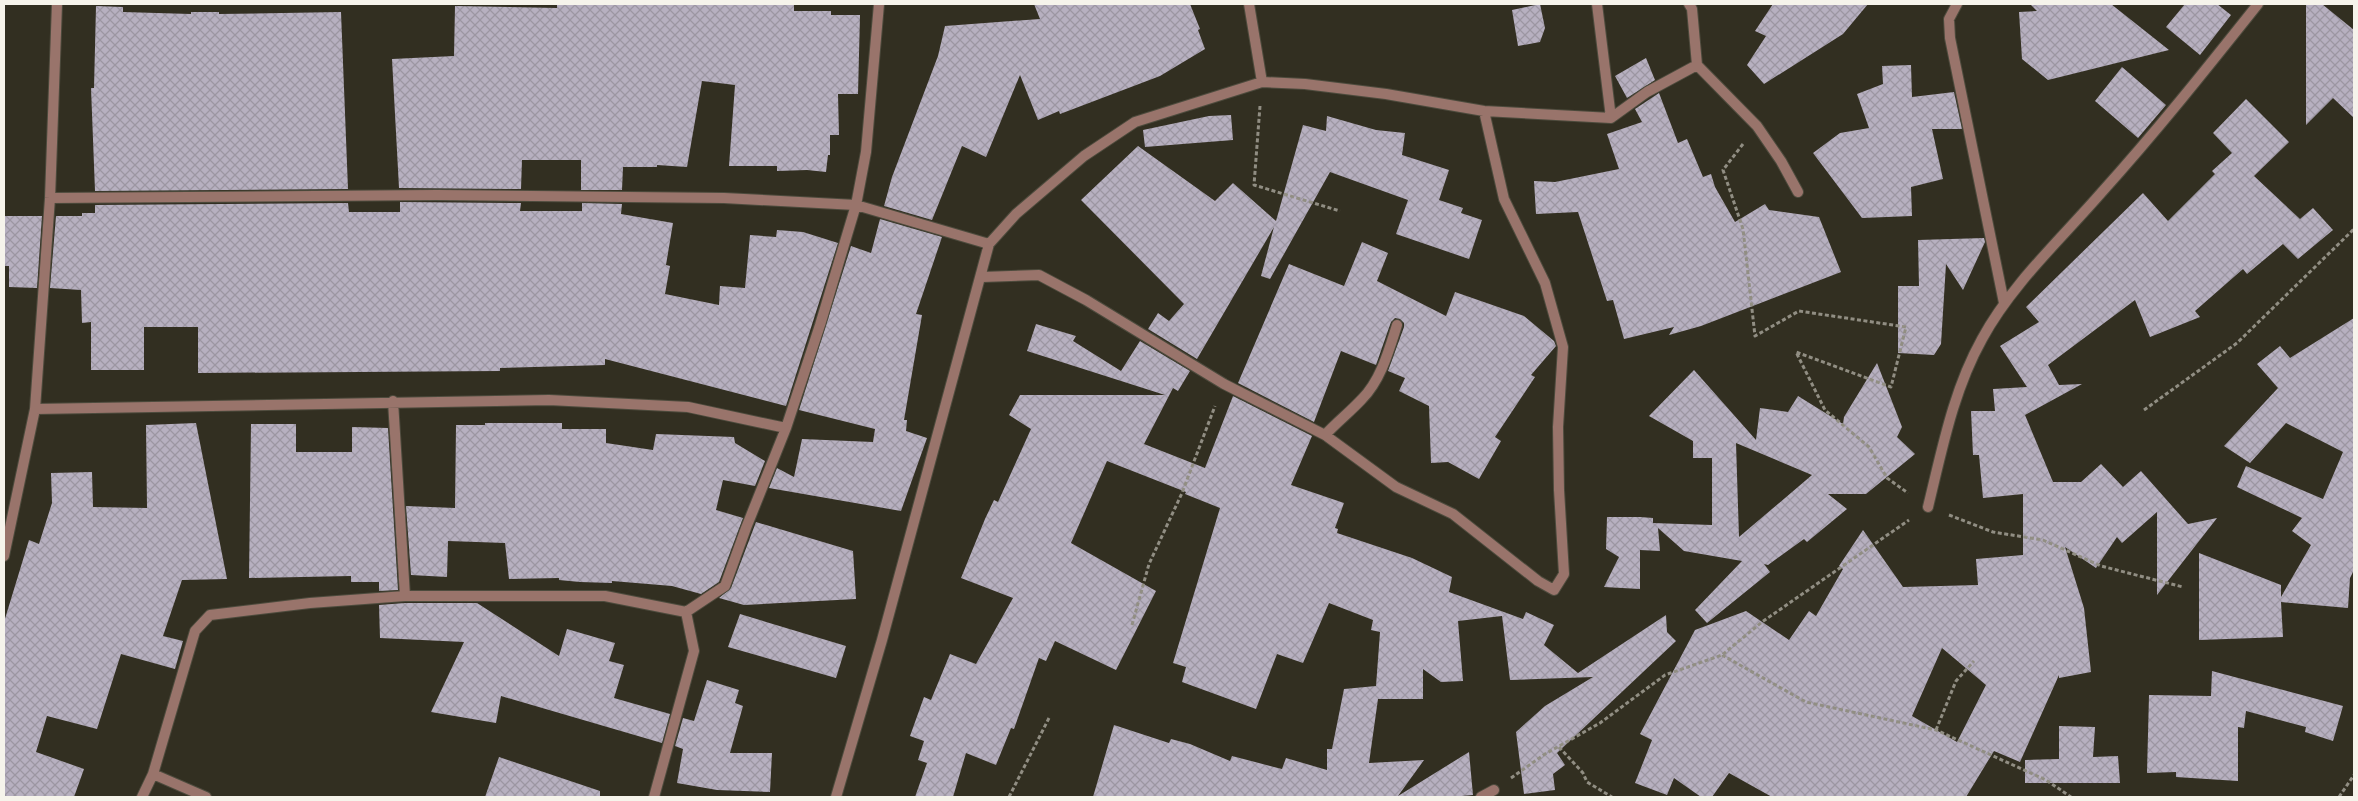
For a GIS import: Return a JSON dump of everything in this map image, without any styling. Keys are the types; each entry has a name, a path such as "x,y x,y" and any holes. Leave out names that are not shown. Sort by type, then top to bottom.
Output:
{"street":[{"path":"4,556 35,409 50,198 57,4"},
{"path":"142,797 153,774 195,631 210,615 310,603 405,596 605,596 686,612 725,586 786,428 856,205 866,152 879,4"},
{"path":"1249,4 1262,82"},
{"path":"1597,4 1611,118"},
{"path":"1689,4 1692,10 1697,65 1757,126 1781,161 1798,192"},
{"path":"1957,4 1949,19 1950,38 2004,303"},
{"path":"1928,507 1953,408 1967,368 1982,338 2004,303 2166,120 2258,4"},
{"path":"836,797 882,640 982,276 989,244 1016,214 1084,156 1135,122 1262,82 1305,84 1386,94 1484,111 1611,118 1647,92 1697,65"},
{"path":"982,276 1039,275 1086,300 1224,384 1325,435 1396,487 1453,514 1538,581 1554,590 1564,574 1558,436 1563,347 1545,283 1504,199 1484,111"},
{"path":"50,198 437,195 724,198 856,205 989,244"},
{"path":"1325,435 1343,415 1363,398 1378,374 1397,326"},
{"path":"35,409 393,401 549,400 688,407 786,428"},
{"path":"393,401 405,596"},
{"path":"654,797 694,651 686,612"},
{"path":"153,774 206,797"},
{"path":"1481,797 1494,790"}],"path":[{"path":"1262,82 1254,186 1340,211"},
{"path":"1757,126 1723,170 1743,229 1755,336 1799,311 1906,327 1891,387 1796,352 1825,410 1868,447 1887,478 1928,507 1993,532 2043,540 2101,566 2183,587"},
{"path":"2144,410 2237,343 2354,230"},
{"path":"1132,624 1149,564 1182,493 1224,384"},
{"path":"1494,790 1559,746 1600,723 1665,675 1722,656 1762,622 1928,507"},
{"path":"1722,656 1806,702 1936,730 2046,780 2071,797"},
{"path":"1936,730 1956,681 1974,661"},
{"path":"1009,797 1049,718"},
{"path":"1559,746 1583,773 1587,782 1612,797"},
{"path":"2339,797 2354,775"}],"building":[{"path":"557,4 794,4 794,11 831,11 831,15 860,15 858,94 838,94 839,135 830,135 830,155 828,155 826,172 807,170 777,171 777,166 729,166 735,85 702,81 687,167 657,165 657,167 623,167 622,190 581,190 581,160 522,160 521,189 399,188 392,59 454,56 455,6 557,8"},
{"path":"1034,4 1190,4 1200,29 1198,30 1205,49 1160,76 1060,114 1059,111 1038,120 1020,75 986,157 962,146 932,220 884,206 892,177 938,56 945,26 1040,19"},
{"path":"1540,4 1545,28 1540,42 1518,46 1512,10"},
{"path":"1773,4 1868,4 1843,34 1764,84 1747,65 1766,36 1755,31"},
{"path":"2030,4 2111,4 2169,50 2048,80 2022,59 2019,12 2037,11"},
{"path":"2185,4 2217,4 2231,15 2200,55 2166,27"},
{"path":"2306,4 2322,4 2354,30 2354,118 2333,98 2306,125"},
{"path":"96,6 123,7 123,12 191,14 191,12 219,12 219,14 341,12 348,189 95,191 91,88 94,88"},
{"path":"1646,58 1655,80 1627,98 1615,76"},
{"path":"1911,65 1912,97 1954,92 1962,129 1932,129 1943,179 1911,187 1912,216 1862,218 1813,153 1840,133 1869,128 1857,94 1883,84 1882,66"},
{"path":"2122,67 2166,105 2138,138 2095,101"},
{"path":"1659,93 1678,143 1687,139 1703,177 1711,174 1715,187 1735,222 1765,204 1769,210 1819,217 1841,272 1701,326 1669,335 1674,327 1624,339 1613,300 1607,301 1578,212 1536,214 1534,181 1555,182 1619,169 1607,134 1642,122 1635,109"},
{"path":"2246,99 2289,142 2254,176 2300,219 2313,208 2333,230 2298,259 2283,244 2247,274 2243,269 2195,311 2200,317 2150,337 2135,300 2048,365 2059,385 2082,384 2025,415 2053,482 2081,482 2101,464 2123,487 2141,471 2188,524 2217,518 2157,595 2157,512 2122,543 2117,537 2096,568 2065,547 2084,608 2091,672 2059,678 2059,675 2020,762 1994,751 1966,797 1772,797 1729,773 1712,797 1701,797 1674,778 1667,795 1635,783 1652,740 1640,734 1695,630 1746,611 1789,640 1809,611 1816,616 1843,569 1839,566 1863,530 1903,587 1978,585 1976,559 2023,555 2023,494 1983,498 1979,455 1973,455 1971,411 1995,411 1993,389 2027,387 2000,346 2039,322 2026,307 2143,193 2168,221 2215,174 2212,171 2232,153 2213,133","holes":["1942,648 1986,685 1957,742 1912,716"]},
{"path":"1231,115 1233,140 1145,147 1143,130 1209,116"},
{"path":"1327,116 1376,130 1405,133 1402,155 1449,170 1439,200 1463,208 1461,213 1482,220 1469,259 1396,234 1408,200 1330,172 1270,279 1261,276 1274,227 1197,359 1148,329 1158,313 1169,321 1184,304 1081,200 1138,146 1215,201 1233,183 1276,221 1303,125 1326,131"},
{"path":"400,202 521,203 520,211 582,211 582,203 622,204 621,214 673,223 666,265 670,266 665,294 719,305 720,286 745,288 750,235 776,237 777,230 803,232 838,243 786,406 605,359 605,365 500,368 500,371 198,373 198,327 144,327 144,370 91,370 91,322 82,323 81,290 50,288 56,216 82,216 82,213 95,213 95,205 348,203 349,212 400,212"},
{"path":"4,216 42,216 37,288 9,287 9,266 4,266"},
{"path":"880,219 942,237 916,314 922,315 904,420 907,420 906,431 927,438 901,511 769,488 777,468 794,477 802,439 873,442 875,429 799,410 851,246 871,253"},
{"path":"1984,238 1985,242 1963,290 1946,264 1941,344 1934,355 1898,353 1898,286 1919,286 1918,240"},
{"path":"1362,242 1388,253 1377,281 1446,316 1455,292 1524,316 1554,341 1556,346 1531,375 1535,377 1495,437 1501,441 1479,479 1448,462 1431,463 1429,406 1399,391 1405,378 1388,371 1404,327 1404,323 1400,319 1395,318 1391,322 1376,365 1341,351 1314,422 1238,383 1289,264 1344,286"},
{"path":"2354,318 2354,570 2350,578 2348,608 2281,602 2283,637 2199,640 2199,553 2281,585 2281,597 2311,545 2292,531 2302,518 2237,487 2246,466 2323,499 2343,452 2286,423 2250,463 2224,446 2278,388 2257,364 2280,346 2290,358"},
{"path":"1036,324 1076,336 1073,341 1121,371 1140,341 1190,371 1178,391 1173,388 1144,444 1205,468 1233,396 1312,436 1291,485 1344,503 1335,528 1338,529 1337,533 1412,558 1452,577 1449,592 1523,619 1526,612 1554,625 1544,645 1578,673 1666,615 1667,632 1676,641 1557,753 1565,765 1553,774 1555,790 1524,794 1516,732 1545,706 1593,677 1510,680 1502,616 1458,621 1463,681 1441,682 1423,669 1423,699 1378,699 1369,763 1424,760 1398,796 1469,752 1473,795 1450,797 1093,797 1114,725 1169,743 1171,739 1190,744 1230,761 1232,756 1282,769 1286,758 1327,770 1327,749 1332,749 1344,689 1376,686 1380,632 1371,630 1373,620 1329,603 1303,663 1277,654 1256,709 1182,682 1186,667 1173,663 1220,508 1185,494 1186,492 1107,461 1071,543 1156,591 1116,670 1055,641 1046,661 1039,658 1014,729 1011,728 996,765 966,753 953,797 915,797 927,763 918,760 924,741 910,736 924,697 931,700 950,654 976,664 1013,598 961,578 985,519 994,500 998,502 1031,429 1009,415 1020,395 1165,395 1027,351"},
{"path":"1877,363 1902,427 1897,437 1915,454 1866,494 1828,494 1847,509 1807,542 1804,539 1768,565 1764,564 1770,572 1707,623 1695,610 1742,561 1684,551 1658,528 1660,551 1640,550 1640,589 1604,587 1619,557 1606,549 1607,517 1640,517 1653,518 1653,523 1712,525 1712,458 1693,458 1693,441 1649,416 1694,370 1756,440 1760,408 1788,412 1798,396 1843,424 1844,417","holes":["1736,443 1812,475 1739,537"]},
{"path":"196,423 227,579 182,580 163,636 183,641 175,669 121,654 97,729 47,716 36,752 84,769 74,797 4,797 4,622 29,540 39,544 52,503 51,473 92,472 93,507 147,508 146,425"},
{"path":"485,423 562,423 562,429 606,429 606,443 653,450 656,434 734,437 735,443 765,461 755,486 723,480 716,510 743,518 719,582 701,594 672,586 612,581 612,583 580,582 559,580 559,578 509,579 505,543 448,541 447,577 411,575 406,506 455,508 456,425 485,425"},
{"path":"251,424 296,424 296,452 352,452 352,427 388,428 398,590 379,591 379,582 351,582 351,576 249,578"},
{"path":"756,522 853,551 856,599 744,605 719,598 731,588"},
{"path":"477,603 559,656 567,629 615,643 609,661 624,665 614,698 670,714 662,743 501,696 496,723 431,712 464,642 380,638 379,605"},
{"path":"740,614 846,646 836,678 728,647"},
{"path":"2212,671 2343,706 2333,741 2305,732 2306,727 2246,711 2244,728 2238,727 2238,781 2176,777 2176,772 2147,773 2149,695 2211,696"},
{"path":"707,680 739,690 735,703 743,706 730,753 772,753 770,792 717,790 677,783 683,749 675,746 683,718 694,721"},
{"path":"2059,726 2095,727 2093,757 2118,756 2120,783 2025,783 2025,760 2059,759"},
{"path":"499,757 600,791 600,797 485,797"}]}
